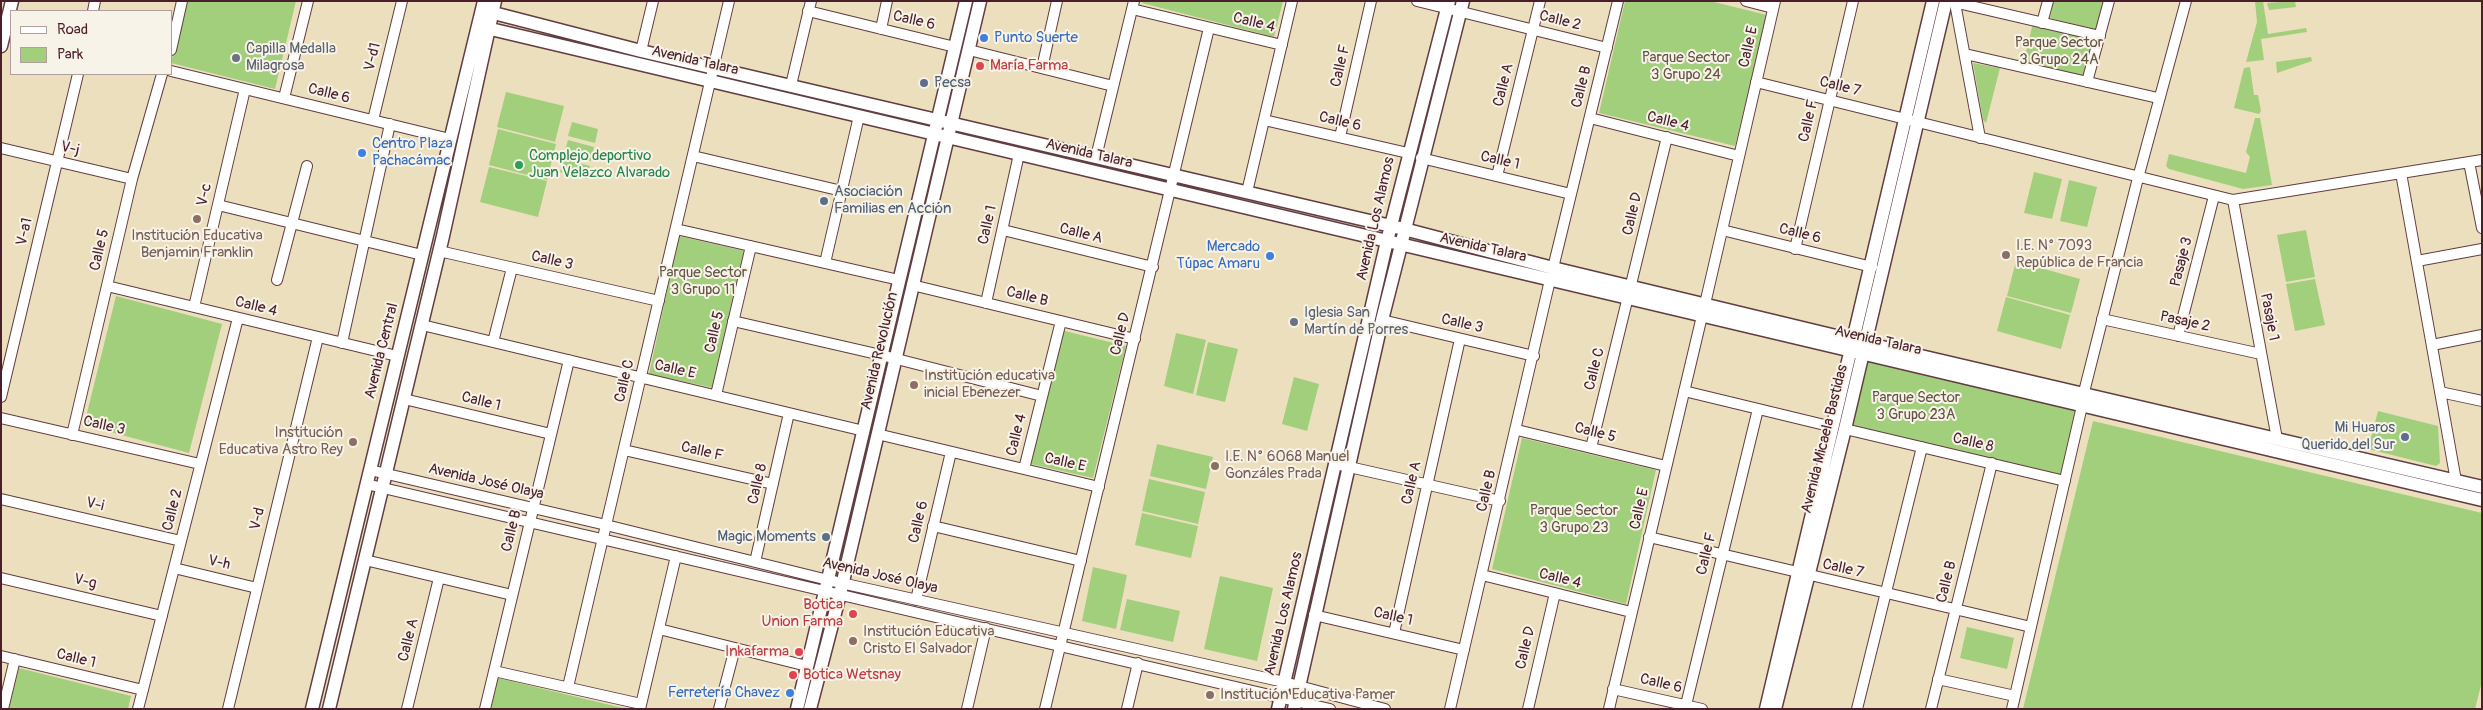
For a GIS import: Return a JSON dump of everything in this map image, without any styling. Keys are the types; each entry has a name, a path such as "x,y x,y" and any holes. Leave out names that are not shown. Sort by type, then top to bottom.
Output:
{"street":[{"path":"1,46 12,1"},
{"path":"172,46 182,1"},
{"path":"284,98 308,1"},
{"name":"V-d1","path":"373,120 402,1"},
{"path":"641,51 653,1"},
{"path":"710,81 730,1"},
{"path":"881,29 887,1"},
{"name":"Avenida Revolución","path":"796,709 966,1"},
{"name":"Avenida Revolución","path":"810,709 841,589 980,1"},
{"path":"1042,68 1057,1"},
{"path":"1247,192 1292,1"},
{"name":"Calle F","path":"1340,137 1371,1"},
{"path":"1417,1 1448,5"},
{"name":"Calle A","path":"1498,176 1540,1"},
{"name":"Calle B","path":"1450,709 1618,1"},
{"path":"1746,1 1774,5"},
{"name":"Calle F","path":"1795,248 1854,1"},
{"name":"Avenida Micaela Bastidas","path":"1766,709 1803,575 1912,120 1933,1"},
{"path":"2042,23 2048,1"},
{"path":"2087,82 2110,1"},
{"path":"2084,392 2158,98 2186,1"},
{"path":"1980,138 1965,54 1950,2 2100,36"},
{"name":"Avenida Micaela Bastidas","path":"1858,347 1872,268 1912,120 1950,2"},
{"path":"1096,157 1133,5"},
{"name":"Calle 4","path":"1133,5 1209,28 1282,45"},
{"name":"Calle 2","path":"1448,5 1462,7 1533,30 1607,48"},
{"name":"Avenida Los Alamos","path":"1295,704 1387,241 1408,153 1448,5"},
{"name":"Calle E","path":"1608,709 1774,5"},
{"name":"Avenida Talara","path":"488,6 641,51 1404,229 1552,274"},
{"name":"Avenida Central","path":"333,708 365,560 439,252 488,6"},
{"path":"791,85 809,6"},
{"name":"Calle 6","path":"809,6 881,29 955,47"},
{"name":"Avenida Los Alamos","path":"1280,703 1284,682 1382,320 1462,7"},
{"name":"Avenida Talara","path":"484,28 1401,245 1552,274 1630,292 1858,347 2082,406 2482,500"},
{"name":"Avenida Central","path":"312,709 450,139 484,28"},
{"name":"Calle D","path":"1061,646 1209,28"},
{"path":"969,50 1113,86"},
{"path":"1965,54 2158,98"},
{"name":"Calle 6","path":"172,71 450,139"},
{"name":"V-a1","path":"1,398 78,75"},
{"name":"Calle 5","path":"72,434 132,179 162,75"},
{"name":"Calle C","path":"568,688 710,81"},
{"name":"Calle 7","path":"1756,82 2233,200"},
{"name":"V-c","path":"194,307 245,89"},
{"path":"825,263 859,116"},
{"name":"Calle 4","path":"1590,118 1739,156"},
{"name":"Calle 6","path":"1264,120 1408,153"},
{"path":"342,343 390,124"},
{"name":"Calle D","path":"1630,292 1667,137"},
{"name":"V-j","path":"1,148 132,179"},
{"name":"Calle 1","path":"986,303 1020,154"},
{"path":"693,156 842,191"},
{"name":"Calle 1","path":"1422,158 1571,194"},
{"path":"2233,200 2482,160"},
{"path":"2469,162 2482,228"},
{"path":"278,280 307,166"},
{"path":"2401,173 2456,481"},
{"name":"Pasaje 3","path":"2178,336 2214,196"},
{"name":"Pasaje 1","path":"2233,200 2277,439"},
{"path":"218,205 422,255"},
{"path":"676,229 899,280"},
{"name":"Calle A","path":"1002,230 1153,267"},
{"name":"Calle 6","path":"1722,230 1872,268"},
{"name":"Calle 5","path":"716,395 751,246"},
{"path":"2416,261 2482,249"},
{"name":"Calle 3","path":"439,252 659,301"},
{"path":"493,342 512,268"},
{"name":"Calle B","path":"912,285 1135,339"},
{"name":"Calle 4","path":"107,286 398,356"},
{"name":"Calle C","path":"1591,448 1630,292"},
{"name":"Calle 2","path":"138,709 238,318"},
{"name":"Pasaje 2","path":"2102,319 2261,354"},
{"name":"Calle 3","path":"1382,320 1534,356"},
{"path":"734,321 881,355 1042,396"},
{"name":"Calle 4","path":"1024,469 1061,321"},
{"name":"Calle E","path":"422,325 864,431"},
{"path":"2432,345 2482,335"},
{"name":"V-d","path":"228,709 318,337"},
{"name":"Calle A","path":"1394,633 1460,339"},
{"name":"Avenida Talara","path":"1858,347 2084,392 2482,487"},
{"name":"Calle B","path":"484,709 568,360"},
{"name":"Calle 8","path":"1684,391 2065,481"},
{"path":"2440,392 2482,402"},
{"name":"Calle 1","path":"404,399 551,434"},
{"path":"2012,709 2082,406"},
{"name":"Calle F","path":"1686,705 1758,409"},
{"name":"Calle 8","path":"755,562 789,413"},
{"name":"Calle 3","path":"1,418 200,464"},
{"name":"Calle 5","path":"1517,430 1666,466"},
{"name":"Calle E","path":"877,434 1099,487"},
{"path":"1857,709 1922,447"},
{"name":"Calle F","path":"624,450 773,484"},
{"name":"Calle 6","path":"916,600 951,452"},
{"name":"Calle B","path":"1931,709 1992,463"},
{"path":"1342,465 1500,501"},
{"name":"Avenida José Olaya","path":"370,470 755,562 827,586"},
{"name":"Avenida José Olaya","path":"366,484 603,540 841,589 986,628 1138,664 1280,703 1330,709"},
{"name":"V-i","path":"1,498 181,541"},
{"path":"934,526 1081,561"},
{"name":"Calle 7","path":"1649,537 1803,575 2031,627"},
{"path":"494,670 641,706 676,556"},
{"path":"365,560 512,595"},
{"name":"V-h","path":"174,568 257,588"},
{"name":"Calle 4","path":"1482,575 1632,612"},
{"name":"Avenida Micaela Bastidas","path":"1775,709 1803,575"},
{"name":"V-g","path":"1,578 162,616"},
{"name":"Calle A","path":"407,709 439,578"},
{"name":"Avenida José Olaya","path":"841,589 916,600 1284,682 1385,709"},
{"name":"Calle D","path":"1528,709 1554,593"},
{"name":"Calle 1","path":"1314,615 1464,650"},
{"path":"967,709 986,628"},
{"path":"659,629 807,666"},
{"path":"1046,709 1061,646"},
{"path":"719,709 735,648"},
{"name":"Calle 1","path":"1,656 143,690"},
{"path":"3,709 15,659"},
{"path":"1127,709 1138,664"},
{"path":"1938,678 2015,696"},
{"name":"Calle 6","path":"1613,689 1702,709"}],"green space":[{"path":"185,1 296,1 275,89 172,63"},
{"path":"1143,1 1283,1 1274,37 1142,3"},
{"name":"Parque Sector 3 Grupo 24","path":"1625,1 1710,1 1767,15 1735,146 1599,113"},
{"path":"2054,1 2104,1 2097,30 2050,18"},
{"path":"2255,1 2263,1 2268,34 2306,28 2307,32 2261,39 2264,60 2246,62 2257,22"},
{"path":"2295,1 2296,7 2269,10 2267,3"},
{"name":"Parque Sector 3 Grupo 24A","path":"2033,23 2096,38 2086,79 2023,64"},
{"path":"2311,57 2312,61 2277,73 2276,62"},
{"path":"1973,63 2000,68 1986,123 1983,120"},
{"path":"2250,67 2254,95 2258,95 2261,111 2259,114 2234,108 2244,68"},
{"path":"506,92 564,106 555,142 497,127"},
{"path":"2255,118 2260,118 2272,185 2243,189 2169,169 2166,166 2169,154 2246,173 2250,157 2246,152"},
{"path":"572,122 598,129 595,143 568,136"},
{"path":"498,129 556,144 547,180 489,165"},
{"path":"568,140 594,147 591,161 564,154"},
{"path":"564,159 590,166 587,179 560,172"},
{"path":"489,167 547,181 538,217 480,202"},
{"path":"2034,172 2062,179 2052,219 2024,213"},
{"path":"2069,180 2097,187 2087,227 2060,221"},
{"path":"2306,230 2315,277 2286,282 2277,235"},
{"name":"Parque Sector 3 Grupo 11","path":"679,236 744,251 714,388 649,374"},
{"path":"2016,261 2080,279 2071,313 2007,296"},
{"path":"2315,279 2325,325 2295,331 2286,284"},
{"path":"116,296 222,324 189,453 84,425"},
{"path":"2006,297 2070,315 2061,349 1997,331"},
{"path":"1061,330 1126,346 1093,478 1031,464"},
{"path":"1176,333 1206,340 1193,394 1164,386"},
{"path":"1208,342 1238,349 1225,402 1196,395"},
{"name":"Parque Sector 3 Grupo 23A","path":"1867,361 2076,411 2061,475 1852,425"},
{"path":"1294,377 1319,384 1307,431 1282,424"},
{"name":"Mi Huaros Querido del Sur","path":"2378,411 2438,426 2440,463 2436,466 2368,449"},
{"path":"2093,421 2482,513 2482,681 2475,709 2023,709"},
{"name":"Parque Sector 3 Grupo 23","path":"1522,438 1656,470 1626,604 1492,569"},
{"path":"1157,444 1213,457 1206,489 1150,476"},
{"path":"1149,479 1205,492 1198,524 1142,511"},
{"path":"1142,513 1198,526 1191,558 1135,545"},
{"path":"1093,567 1127,575 1116,629 1082,621"},
{"path":"1220,576 1273,588 1257,661 1204,649"},
{"path":"1127,599 1180,611 1173,642 1120,630"},
{"path":"1967,627 2014,638 2007,669 1960,658"},
{"path":"19,668 131,696 128,709 9,709"},
{"path":"498,678 627,709 491,709"}],"place":[{"name":"Punto Suerte","path":"984,38"},
{"name":"Capilla Medalla Milagrosa","path":"236,58"},
{"name":"María Farma","path":"980,66"},
{"name":"Pecsa","path":"924,83"},
{"name":"Centro Plaza Pachacámac","path":"362,153"},
{"name":"Complejo deportivo Juan Velazco Alvarado","path":"519,165"},
{"name":"Asociación Familias en Acción","path":"824,201"},
{"name":"Institución Educativa Benjamin Franklin","path":"197,219"},
{"name":"I.E. N° 7093 República de Francia","path":"2006,255"},
{"name":"Mercado Túpac Amaru","path":"1270,256"},
{"name":"Iglesia San Martín de Porres","path":"1294,322"},
{"name":"Institución educativa inicial Ebenezer","path":"914,385"},
{"name":"Mi Huaros Querido del Sur","path":"2405,437"},
{"name":"Institución Educativa Astro Rey","path":"353,442"},
{"name":"I.E. N° 6068 Manuel Gonzáles Prada","path":"1215,466"},
{"name":"Magic Moments","path":"826,537"},
{"name":"Botica Union Farma","path":"853,614"},
{"name":"Institución Educativa Cristo El Salvador","path":"853,641"},
{"name":"Inkafarma","path":"799,652"},
{"name":"Botica Wetsnay","path":"793,675"},
{"name":"Ferretería Chavez","path":"790,693"},
{"name":"Institución Educativa Pamer","path":"1210,695"}]}
